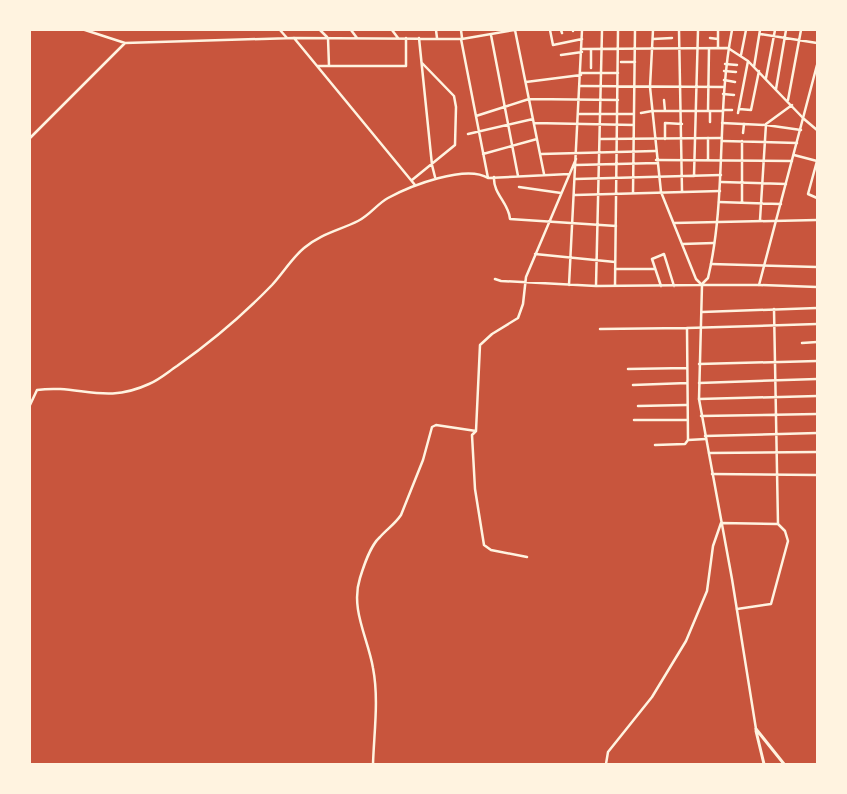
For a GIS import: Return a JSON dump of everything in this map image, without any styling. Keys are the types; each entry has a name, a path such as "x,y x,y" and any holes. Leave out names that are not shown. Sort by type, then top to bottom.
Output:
{"main road":[{"path":"756,729 764,764"},
{"path":"756,729 784,764"}],"street":[{"path":"85,30 125,43 327,37 461,39 515,30 544,174"},
{"path":"280,30 287,38"},
{"path":"320,30 327,37 329,66"},
{"path":"351,30 357,38"},
{"path":"392,30 398,38"},
{"path":"436,30 437,38"},
{"path":"461,30 461,39 488,178"},
{"path":"550,30 552,45 582,39"},
{"path":"569,285 579,125 582,30"},
{"path":"596,286 599,225 602,30"},
{"path":"615,286 618,30"},
{"path":"633,193 635,30"},
{"path":"653,30 650,87 656,161 661,192 696,279 702,284"},
{"path":"679,30 682,192"},
{"path":"694,176 698,30"},
{"path":"718,30 718,48"},
{"path":"732,30 724,71 718,221 708,278 702,284 699,399 737,609 756,729"},
{"path":"741,55 746,30"},
{"path":"766,78 774,30"},
{"path":"776,89 786,30"},
{"path":"788,100 801,30"},
{"path":"754,67 760,32 785,39 817,43"},
{"path":"491,35 518,176"},
{"path":"294,38 415,185"},
{"path":"318,66 406,66 406,38"},
{"path":"420,38 432,165 435,177"},
{"path":"653,39 672,38"},
{"path":"710,38 718,39"},
{"path":"30,138 125,43"},
{"path":"561,55 591,49 679,50 728,48 741,55 759,71 804,119 817,130"},
{"path":"591,49 591,68"},
{"path":"709,49 708,87 710,122"},
{"path":"748,61 739,111 751,110 759,71"},
{"path":"621,62 635,62"},
{"path":"412,180 455,145 456,100 422,63"},
{"path":"725,64 737,65"},
{"path":"759,285 817,65"},
{"path":"724,71 736,72"},
{"path":"526,82 581,74 618,73"},
{"path":"724,80 735,82"},
{"path":"580,86 724,87"},
{"path":"724,94 734,95"},
{"path":"476,116 529,99 618,100"},
{"path":"664,100 665,111"},
{"path":"760,220 766,125 792,105"},
{"path":"642,113 652,111 732,110"},
{"path":"579,114 634,114"},
{"path":"468,134 533,118"},
{"path":"534,123 634,125"},
{"path":"665,139 665,123 682,124"},
{"path":"722,123 766,125 801,130"},
{"path":"743,133 744,124"},
{"path":"483,154 512,147 537,138"},
{"path":"708,138 708,159"},
{"path":"600,140 708,138 797,143"},
{"path":"742,141 742,202"},
{"path":"541,154 655,151"},
{"path":"794,155 817,161 808,194 817,198"},
{"path":"527,557 491,550 484,545 475,489 472,435 476,431 480,345 492,334 518,318 523,304 525,282 535,254 576,159"},
{"path":"576,166 695,159 793,161"},
{"path":"30,405 37,390 65,389 100,395 128,392 151,384 206,345 249,308 303,248 319,237 374,211 386,199 415,185 435,177 480,173 488,178 569,174"},
{"path":"575,179 721,175"},
{"path":"494,177 495,189 510,209 510,219 616,226"},
{"path":"721,182 786,184"},
{"path":"519,187 561,193"},
{"path":"574,195 720,191"},
{"path":"719,202 781,204"},
{"path":"674,223 817,220"},
{"path":"682,244 714,243"},
{"path":"535,254 615,262"},
{"path":"661,286 652,259 664,254 674,286"},
{"path":"711,264 817,267"},
{"path":"615,269 655,269"},
{"path":"495,279 501,281 596,286 702,284 817,287"},
{"path":"702,312 817,308"},
{"path":"737,609 771,604 788,541 785,532 778,524 774,309"},
{"path":"600,329 817,324"},
{"path":"687,328 686,405 688,440"},
{"path":"802,343 817,342"},
{"path":"699,364 817,361"},
{"path":"628,370 687,368"},
{"path":"699,383 817,379"},
{"path":"633,385 686,383"},
{"path":"699,399 817,396"},
{"path":"638,406 686,405"},
{"path":"701,416 817,414"},
{"path":"634,420 687,420"},
{"path":"373,764 375,687 373,667 358,610 357,592 360,578 378,538 397,522 401,515 423,460 432,427 436,425 476,431"},
{"path":"655,445 685,444 688,440 706,438 817,433"},
{"path":"709,453 817,452"},
{"path":"712,474 817,475"},
{"path":"721,523 778,524"},
{"path":"606,764 608,752 652,697 686,641 707,591 713,546 721,523"}]}
